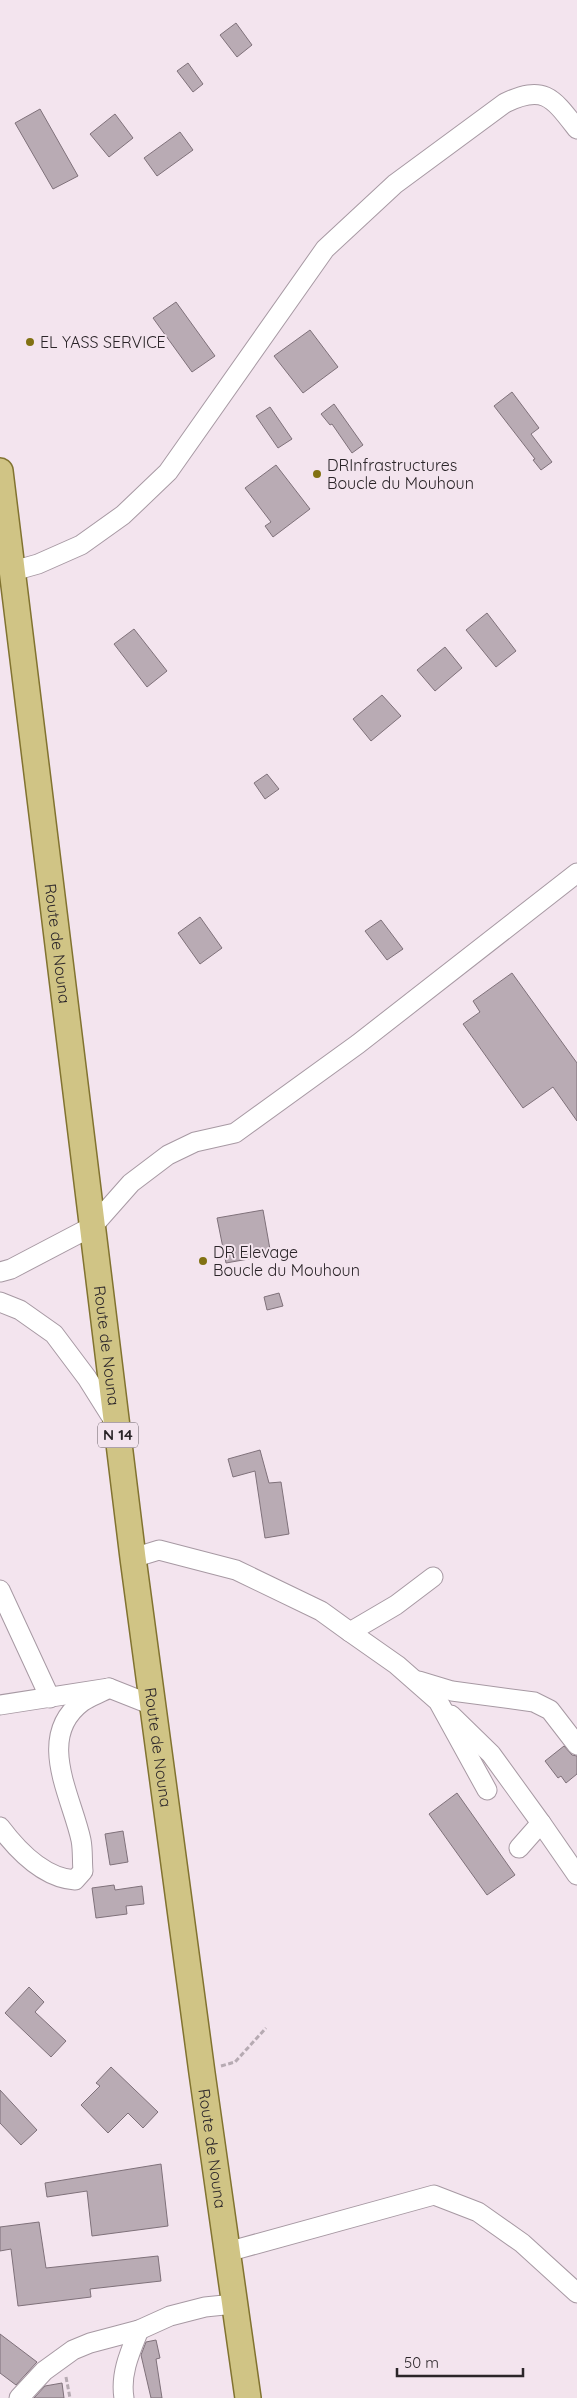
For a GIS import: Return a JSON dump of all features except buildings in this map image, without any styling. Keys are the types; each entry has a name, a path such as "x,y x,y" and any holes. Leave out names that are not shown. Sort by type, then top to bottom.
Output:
{"main road":[{"name":"Route de Nouna","path":"0,471 133,1558 248,2398"}],"street":[{"path":"13,571 38,564 81,545 123,515 168,472 326,249 395,184 504,103 522,95 543,95 553,101 577,130"},
{"path":"0,1272 12,1269 93,1226 131,1183 168,1154 195,1142 235,1133 358,1044 577,873"},
{"path":"0,1302 20,1310 54,1334 87,1378 117,1426"},
{"path":"133,1558 159,1550 236,1570 321,1611 397,1665 491,1754 577,1875"},
{"path":"350,1632 396,1605 433,1577"},
{"path":"0,1590 50,1698"},
{"path":"413,1680 452,1691 534,1702 550,1710 577,1745"},
{"path":"0,1705 109,1688 152,1705"},
{"path":"0,1827 42,1869 65,1880 75,1880 83,1871 82,1842 59,1761 59,1737 66,1719 82,1702 109,1688"},
{"path":"438,1702 486,1790"},
{"path":"519,1848 540,1823"},
{"path":"227,2252 434,2195 478,2212 522,2243 577,2293"},
{"path":"19,2398 44,2371 73,2350 90,2343 139,2330 170,2316 205,2307 234,2304"},
{"path":"124,2398 122,2385 128,2356 139,2330"}],"path":[{"path":"202,2073 235,2062 266,2028"}],"place":[{"name":"EL YASS SERVICE","path":"30,342"},
{"name":"DRInfrastructures Boucle du Mouhoun","path":"317,474"},
{"name":"DR Elevage Boucle du Mouhoun","path":"203,1261"}]}
